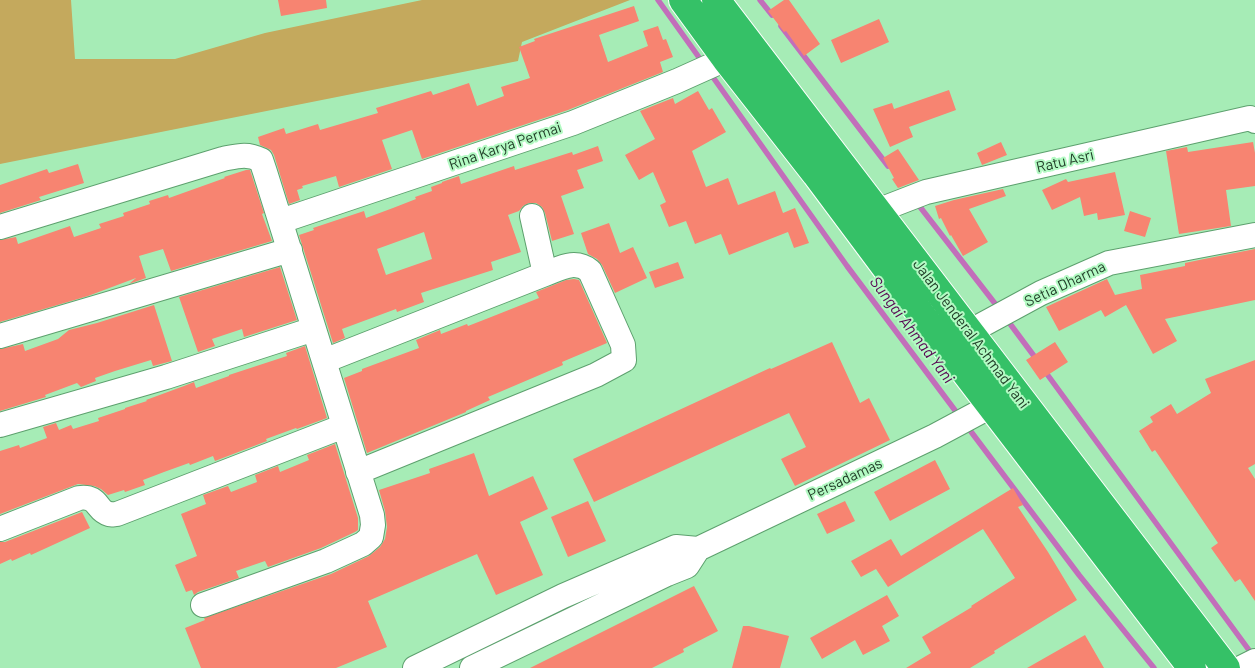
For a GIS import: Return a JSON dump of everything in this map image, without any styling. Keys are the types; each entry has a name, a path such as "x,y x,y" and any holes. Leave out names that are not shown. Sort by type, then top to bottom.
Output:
{"highway":[{"name":"Jalan Jenderal Achmad Yani","path":"683,0 726,58 825,164 877,211 1226,668"},
{"name":"Jalan Jenderal Achmad Yani","path":"716,0 825,164 919,312 1192,668"}],"street":[{"name":"Rina Karya Permai","path":"281,221 573,123 678,81 726,58"},
{"name":"Ratu Asri","path":"877,211 926,192 1250,118 1255,121"},
{"path":"0,227 240,155 253,156 261,160 372,515 373,525 371,537 363,544 326,561 203,605"},
{"path":"532,216 545,274"},
{"name":"Setia Dharma","path":"969,332 1041,293 1109,263 1255,235"},
{"path":"0,336 290,250"},
{"path":"324,361 545,274 568,266 579,265 585,266 590,271 623,345 624,360 596,375 358,472"},
{"path":"0,425 166,377 314,329"},
{"name":"Persadamas","path":"698,549 935,436 991,406"},
{"path":"0,529 79,498 86,497 97,503 108,514 118,514 344,426"},
{"path":"415,668 563,596 676,546 698,549 687,566 472,668"},
{"path":"1241,668 1255,661"}],"shaded area":[{"path":"0,0 71,0 75,59 175,59 265,33 422,0 630,0 522,42 518,61 0,164"}],"building":[{"path":"278,0 326,0 327,8 281,16"},
{"path":"784,0 789,0 820,44 804,56 786,31 784,32 768,11"},
{"path":"634,6 639,21 599,35 608,62 648,46 643,31 658,26 663,40 666,39 673,57 660,62 663,72 568,110 422,159 412,130 382,140 392,169 339,187 336,176 302,186 303,188 297,190 300,200 289,204 274,155 271,150 260,145 258,137 284,128 286,134 318,124 320,130 378,113 376,108 431,91 433,95 469,83 477,106 504,96 501,87 530,78 519,47 535,41 534,39"},
{"path":"879,19 889,42 841,63 831,40"},
{"path":"949,90 956,110 909,127 913,137 890,147 873,109 892,103 894,109"},
{"path":"698,91 709,110 712,108 726,132 692,151 706,187 728,178 738,205 775,191 783,213 795,208 809,243 794,248 788,232 729,255 721,234 695,244 686,221 669,227 660,205 666,202 653,172 639,180 625,155 655,139 640,111 673,98 675,104"},
{"path":"1001,142 1007,155 982,165 977,153"},
{"path":"1253,142 1255,186 1226,190 1231,226 1179,234 1166,151 1187,147 1188,152"},
{"path":"598,146 603,161 577,170 584,188 561,196 574,234 552,241 542,207 536,203 529,203 519,211 508,215 521,252 491,262 493,270 421,293 424,302 397,312 396,309 342,329 345,338 333,343 299,235 314,230 313,228 364,211 366,218 416,199 415,197 432,191 431,187 459,176 461,184 514,166 515,170 572,152 573,155","holes":["424,232 432,259 386,275 377,249"]},
{"path":"898,149 919,180 898,188 883,158"},
{"path":"78,164 84,183 39,197 41,200 0,213 0,185 47,169 49,173"},
{"path":"250,170 264,213 262,214 272,241 171,271 163,249 139,256 146,278 129,284 136,278 88,296 0,322 0,240 16,237 18,244 70,226 74,237 101,228 99,224 124,216 123,213 150,204 149,201 168,195 169,198"},
{"path":"1115,172 1125,215 1098,220 1097,213 1084,216 1080,197 1052,210 1042,190 1066,179 1068,182"},
{"path":"1003,189 1006,196 969,209 988,242 963,256 941,218 939,219 935,206"},
{"path":"1130,211 1151,218 1145,237 1124,231"},
{"path":"609,223 620,253 633,247 647,278 615,293 602,265 597,259 588,254 581,233"},
{"path":"1255,249 1255,300 1165,319 1177,341 1153,354 1126,305 1105,317 1101,310 1059,331 1046,307 1107,279 1115,295 1142,289 1140,275 1185,266 1185,263"},
{"path":"678,262 684,278 655,288 649,272"},
{"path":"280,267 297,320 244,337 242,329 212,339 215,346 198,352 179,297"},
{"path":"566,280 579,280 607,343 562,362 563,365 488,397 490,400 466,412 367,453 344,378 362,371 362,369 419,348 416,340 440,330 441,334 467,324 468,326 539,298 536,292"},
{"path":"154,305 172,361 153,366 151,360 95,378 96,381 81,387 77,383 45,395 46,397 0,411 0,349 23,344 25,351 58,339 69,330"},
{"path":"832,342 860,403 869,398 890,440 795,486 781,459 806,447 789,413 594,502 573,459 770,368"},
{"path":"1055,342 1068,362 1040,380 1026,360"},
{"path":"305,346 327,418 266,439 267,441 215,461 213,456 164,472 143,480 145,485 125,492 124,490 108,495 94,486 78,484 0,514 0,451 19,445 20,448 47,438 43,427 56,423 59,430 71,425 73,429 99,421 98,418 194,382 196,388 287,356 286,353"},
{"path":"1255,360 1255,464 1248,468 1255,479 1255,601 1240,579 1235,582 1211,548 1218,543 1155,450 1152,452 1139,431 1153,422 1150,417 1171,404 1177,414 1211,393 1205,379"},
{"path":"335,444 358,518 358,530 321,548 268,567 265,561 236,571 239,578 194,595 192,590 186,592 175,565 197,556 181,514 206,504 203,495 228,486 231,492 257,482 255,475 278,466 280,472 309,460 307,455"},
{"path":"474,453 489,496 533,476 548,509 520,522 543,575 496,595 477,554 368,601 387,647 336,668 201,668 185,628 205,620 204,618 331,574 369,556 380,547 385,539 387,527 379,490 430,473 429,469"},
{"path":"935,460 950,489 890,521 874,492"},
{"path":"1013,488 1023,505 1018,507 1077,600 970,668 906,668 931,653 922,637 1015,578 983,529 888,587 876,569 861,577 851,561 891,539 901,556"},
{"path":"588,501 606,541 568,557 551,517"},
{"path":"845,501 855,521 827,534 817,514"},
{"path":"82,512 90,528 31,555 30,553 0,564 0,542 5,542"},
{"path":"694,586 718,631 683,649 684,652 652,668 530,668"},
{"path":"887,595 899,616 882,626 890,641 863,655 855,640 822,659 810,638"},
{"path":"743,626 789,636 780,668 732,668"},
{"path":"1085,635 1104,668 1027,668"}],"waterway":[{"name":"Sungai Ahmad Yani","path":"658,0 703,63"},
{"name":"Sungai Ahmad Yani","path":"760,0 772,15"},
{"name":"Sungai Ahmad Yani","path":"781,26 888,166"},
{"name":"Sungai Ahmad Yani","path":"710,73 847,266 960,417"},
{"name":"Sungai Ahmad Yani","path":"917,203 1000,310"},
{"name":"Sungai Ahmad Yani","path":"1005,317 1037,360"},
{"name":"Sungai Ahmad Yani","path":"1044,370 1254,657"},
{"name":"Sungai Ahmad Yani","path":"966,425 1079,575 1154,668"}]}
